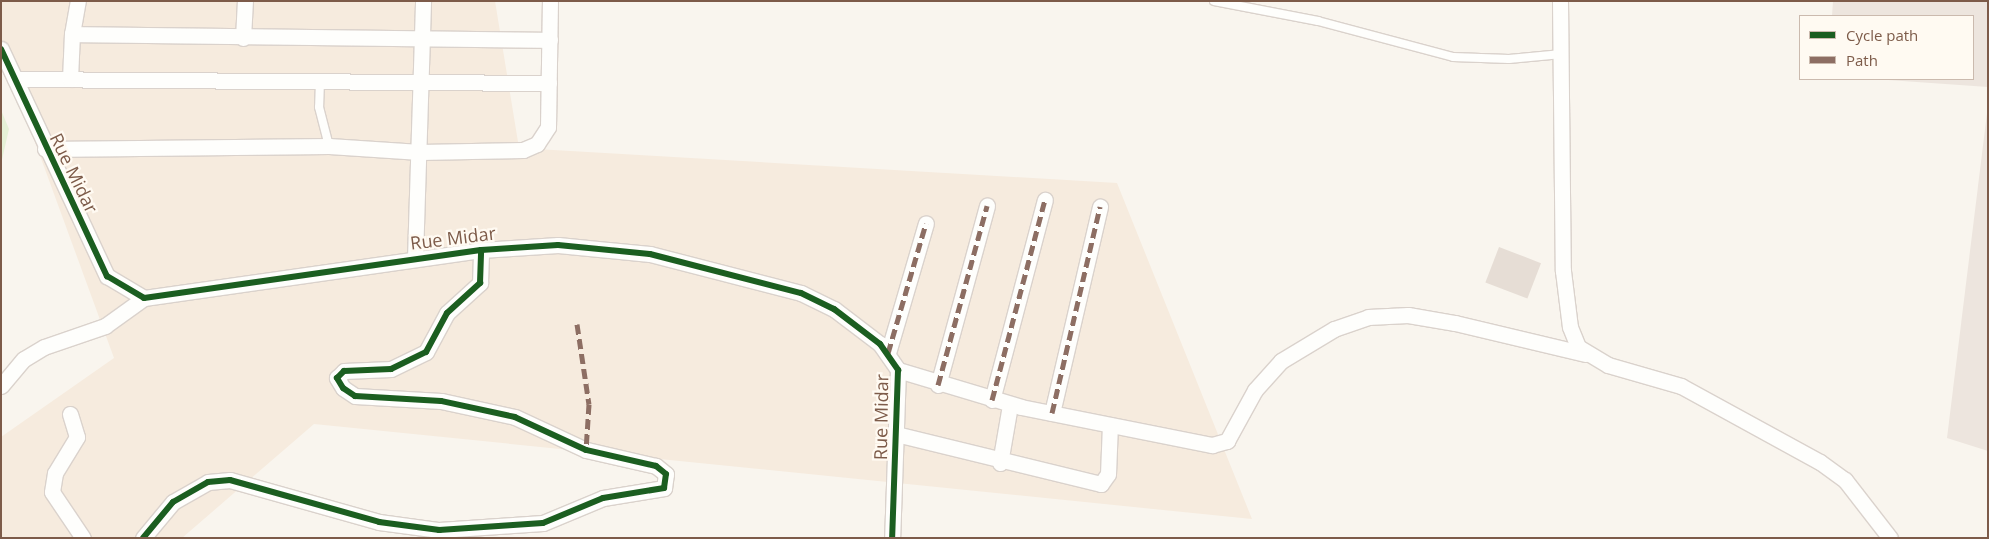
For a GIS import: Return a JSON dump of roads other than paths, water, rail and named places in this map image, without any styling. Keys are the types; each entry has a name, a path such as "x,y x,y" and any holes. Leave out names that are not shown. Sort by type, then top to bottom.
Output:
{"street":[{"path":"70,79 72,34 78,1"},
{"path":"243,38 245,1"},
{"path":"415,258 420,152 420,42 423,1"},
{"path":"45,149 329,146 420,152 523,150 537,144 548,127 550,1"},
{"path":"1560,1 1563,271 1570,327 1585,354"},
{"path":"72,34 420,42 550,40"},
{"name":"Rue Midar","path":"1,49 45,149 107,276 144,298 482,250 607,247 721,272 801,293 834,309 888,353 898,370 892,538"},
{"path":"15,79 419,83 549,82"},
{"path":"992,400 1045,200"},
{"path":"938,385 988,206"},
{"path":"1052,413 1100,207"},
{"path":"888,353 926,223"},
{"path":"143,538 173,502 208,482 230,480 379,522 439,530 543,524 603,498 664,488 666,474 656,466 586,450 515,417 441,401 355,396 343,388 337,378 344,371 391,369 426,352 447,314 480,283 482,250"},
{"path":"1,386 24,359 44,347 104,326 144,298"},
{"path":"898,370 938,385 992,400 1110,425 1221,445 1232,435 1255,390 1281,361 1334,329 1368,316 1408,315 1455,323 1585,354 1681,386 1820,462 1845,480 1890,538"},
{"path":"1000,463 1010,404"},
{"path":"70,414 77,437 55,473 52,492 83,538"},
{"path":"896,434 1000,463 1102,484 1108,474 1110,425"}],"lane":[{"path":"1214,1 1318,20 1454,57 1490,60 1562,54"},
{"path":"320,81 319,107 329,146"}]}
